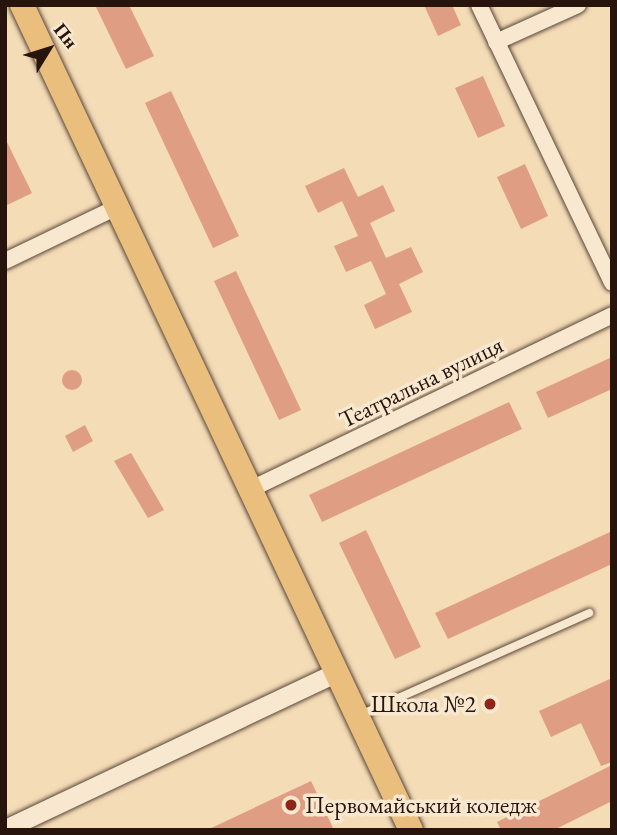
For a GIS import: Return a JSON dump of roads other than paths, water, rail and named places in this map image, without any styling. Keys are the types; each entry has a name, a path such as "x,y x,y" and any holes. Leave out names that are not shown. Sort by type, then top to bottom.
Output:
{"main road":[{"path":"22,5 115,208 411,830"}],"street":[{"path":"479,5 612,283"},
{"path":"496,42 578,5"},
{"path":"5,261 115,208"},
{"name":"Театральна вулиця","path":"249,490 612,315"},
{"path":"16,827 337,672"}],"lane":[{"path":"358,716 589,613"}],"place":[{"name":"Школа №2","path":"490,704"},
{"name":"Первомайський коледж","path":"291,805"}]}
